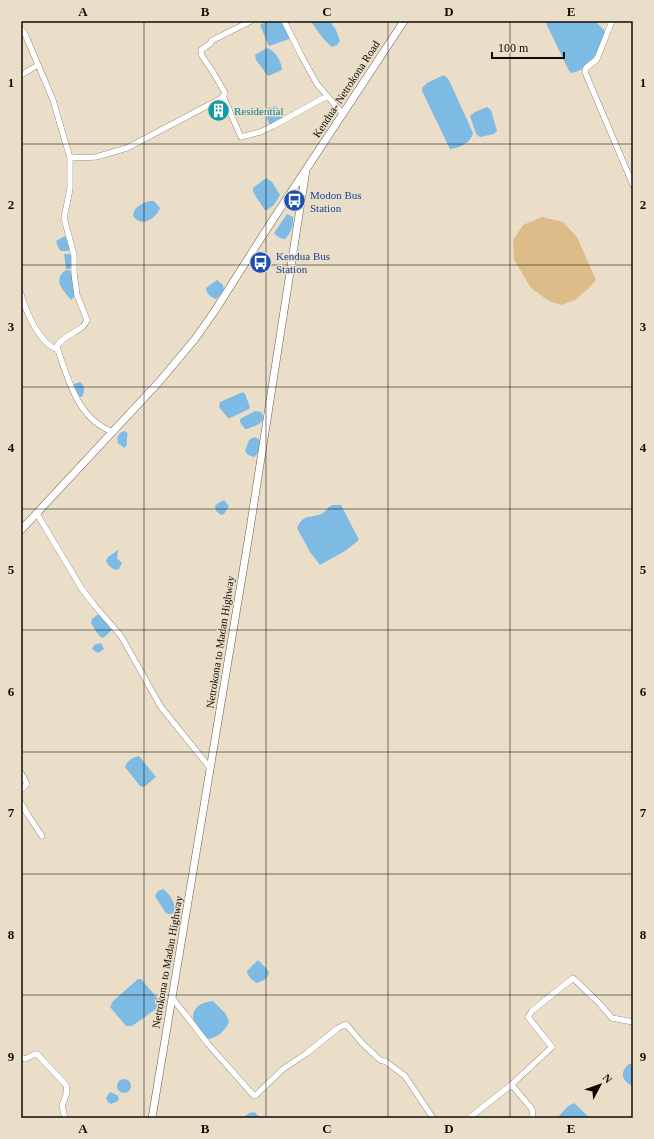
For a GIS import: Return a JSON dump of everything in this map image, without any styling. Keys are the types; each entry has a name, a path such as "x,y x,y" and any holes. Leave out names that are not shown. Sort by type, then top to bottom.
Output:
{"main road":[{"name":"Kendua- Netrokona Road","path":"21,530 159,382 195,339 218,307 342,113 404,21"},
{"name":"Netrokona to Madan Highway","path":"152,1118 271,396 306,170"}],"street":[{"path":"251,21 211,41 211,43 201,50 202,56 222,88 224,93 223,96 239,135 242,137 260,132 327,96"},
{"path":"284,21 317,84 342,113"},
{"path":"612,21 597,59 586,68 585,72 633,185"},
{"path":"21,29 25,34 53,100 70,158 70,189 65,210 65,224 73,250 77,295 87,322 60,341 57,346 77,400 93,421 113,432"},
{"path":"21,75 38,66"},
{"path":"70,158 96,157 127,148 223,96"},
{"path":"21,294 23,303 35,327 52,348 58,350"},
{"path":"37,514 82,589 121,636 161,707 210,768"},
{"path":"21,773 27,784 21,790"},
{"path":"21,803 42,836"},
{"path":"469,1118 511,1084 552,1047 528,1017 532,1011 573,978 612,1018 633,1022"},
{"path":"172,998 208,1044 254,1096 283,1069 307,1053 338,1028 346,1024 362,1043 379,1059 382,1061 385,1060 405,1076 433,1118"},
{"path":"21,1057 25,1059 37,1054 64,1083 67,1092 62,1106 65,1118"},
{"path":"511,1084 532,1109 533,1118"}],"shaded area":[{"path":"542,217 563,222 577,237 596,280 575,300 561,305 549,301 531,288 514,260 513,240 523,225"}],"water":[{"path":"268,21 281,21 292,38 269,46 260,25"},
{"path":"311,21 330,21 336,30 340,41 337,45 332,47 320,35"},
{"path":"545,21 595,21 606,32 590,62 579,71 572,73 569,71"},
{"path":"267,48 273,51 278,57 282,70 268,76 256,60 255,55"},
{"path":"444,75 449,80 473,133 470,140 450,149 422,91 422,88 427,83"},
{"path":"275,106 280,110 283,118 270,125 264,111 265,109"},
{"path":"487,107 491,110 497,131 494,134 480,137 476,134 470,116"},
{"path":"266,178 272,182 280,195 274,205 265,210 256,197 253,188"},
{"path":"149,201 154,201 160,208 158,212 148,221 144,222 136,220 133,216 135,210 139,206"},
{"path":"287,214 293,217 293,223 291,230 284,239 278,237 274,233"},
{"path":"65,236 70,249 68,251 61,251 56,241"},
{"path":"64,254 70,254 71,256 70,269 66,269"},
{"path":"66,270 72,272 75,295 71,300 62,289 59,281 62,274"},
{"path":"217,280 223,285 224,291 216,299 209,295 206,288"},
{"path":"80,382 84,389 82,397 80,397 74,388 74,384"},
{"path":"243,392 250,407 249,409 228,418 219,407 220,402"},
{"path":"255,411 261,412 263,416 262,421 260,424 245,429 240,422 240,419"},
{"path":"124,431 127,432 127,445 124,448 118,443 117,438 120,433"},
{"path":"254,437 259,439 260,446 259,451 254,457 248,455 245,451 249,440"},
{"path":"224,500 229,506 224,514 221,515 216,511 215,506"},
{"path":"333,505 341,505 359,540 345,551 320,565 310,552 297,528 306,518 319,515"},
{"path":"118,550 117,558 122,563 119,569 115,570 109,566 106,561 108,557"},
{"path":"97,615 100,615 112,629 102,638 91,623 92,619"},
{"path":"101,643 104,649 98,653 92,649 94,645"},
{"path":"139,756 156,777 144,787 140,786 125,767 130,760"},
{"path":"163,889 169,895 175,906 176,909 172,914 165,912 155,896 158,891"},
{"path":"258,960 269,973 266,979 257,983 250,978 247,971"},
{"path":"138,979 141,979 158,999 158,1003 156,1009 132,1026 126,1026 110,1007 113,1001"},
{"path":"213,1001 226,1014 229,1022 221,1033 209,1039 197,1028 193,1017 194,1011 198,1007 204,1003"},
{"path":"629,1064 633,1064 633,1086 626,1082 623,1076 624,1070"},
{"path":"124,1079 129,1081 131,1086 129,1091 124,1093 119,1091 117,1086 119,1081"},
{"path":"110,1092 117,1095 119,1098 118,1101 111,1104 106,1098"},
{"path":"574,1103 590,1118 560,1118 559,1116 567,1107"},
{"path":"254,1112 261,1118 243,1118 249,1113"}],"place":[{"name":"Residential","path":"218,111"},
{"name":"Modon Bus Station","path":"295,201"},
{"name":"Kendua Bus Station","path":"260,262"}]}
